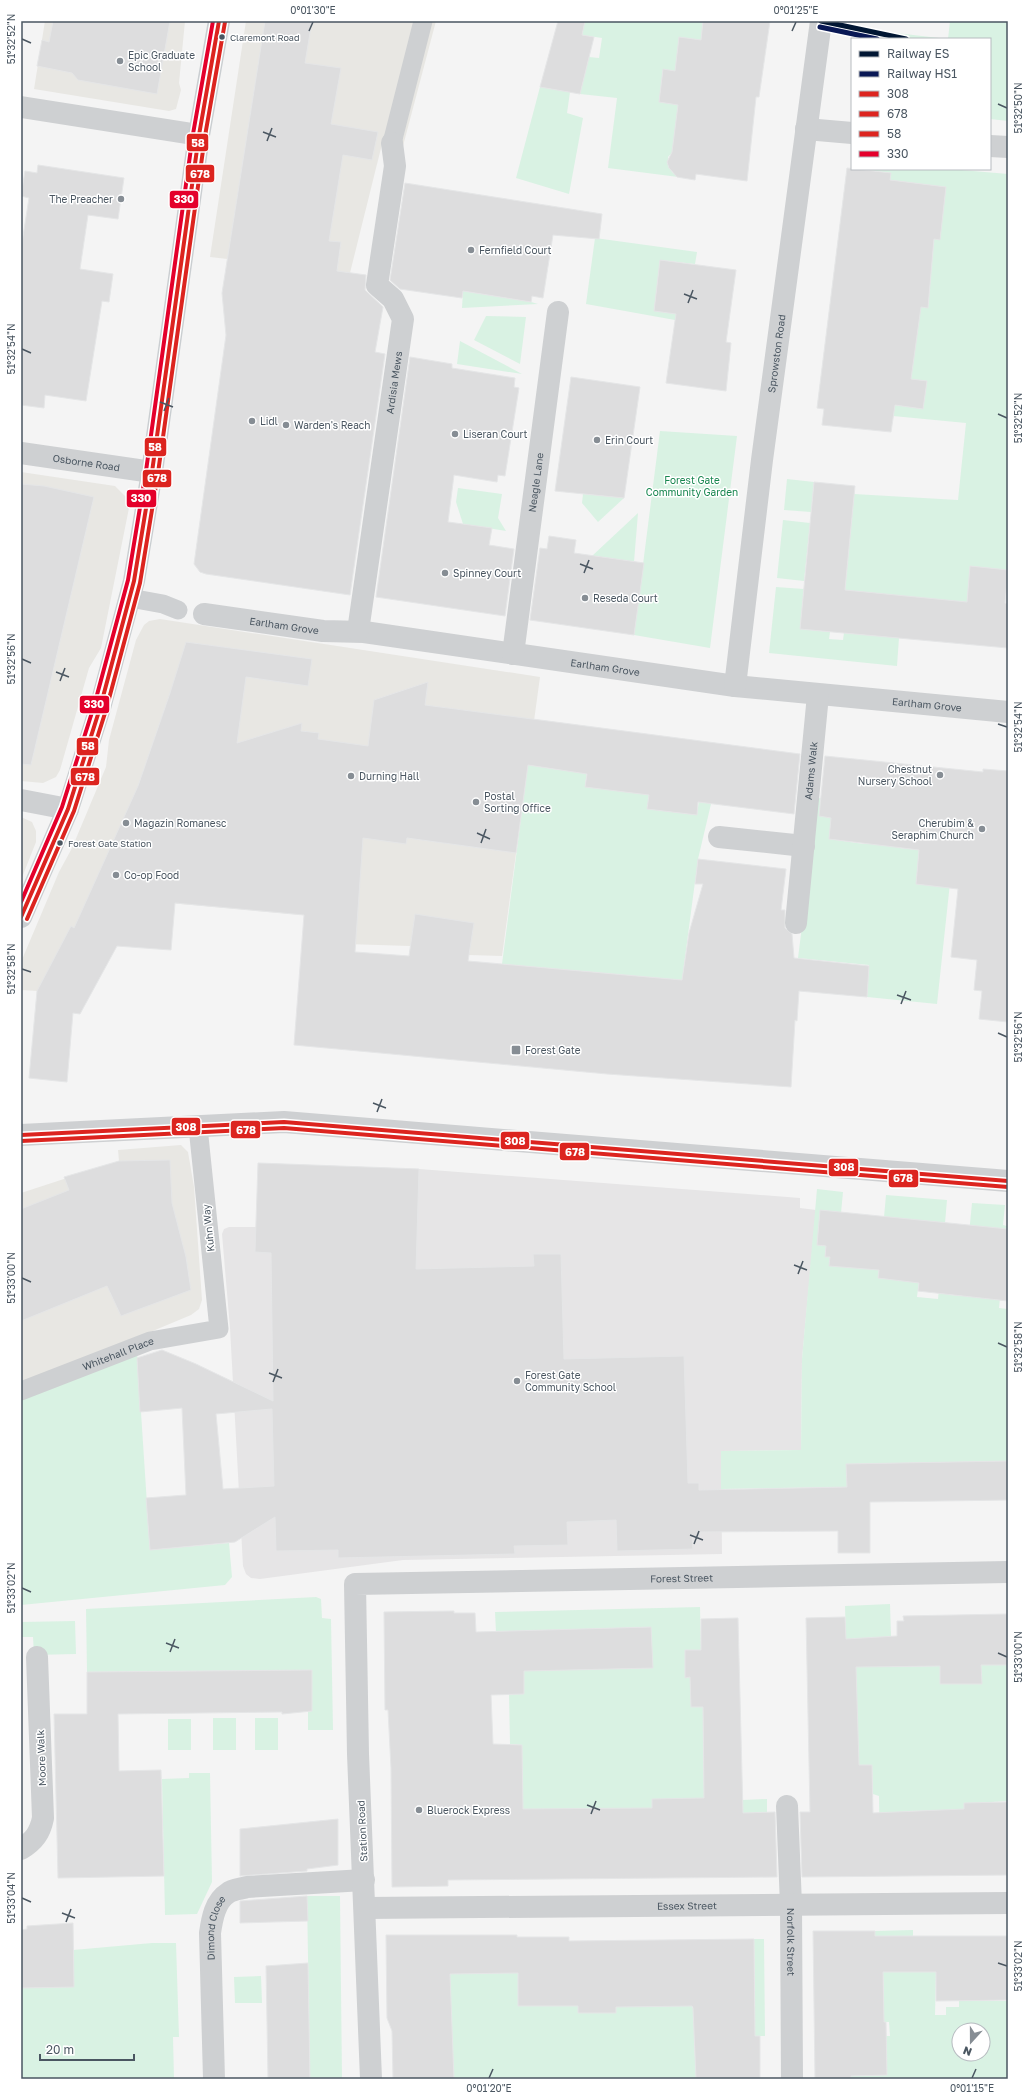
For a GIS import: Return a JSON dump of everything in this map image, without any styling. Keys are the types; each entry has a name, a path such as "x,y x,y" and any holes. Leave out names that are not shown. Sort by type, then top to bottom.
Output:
{"main road":[{"path":"21,917 68,809 100,708 130,598 152,472 199,135 219,21"}],"street":[{"name":"Sprowston Road","path":"735,686 821,21"},
{"path":"21,107 199,135"},
{"path":"806,128 851,133"},
{"name":"Ardisia Mews","path":"358,631 403,319 393,299 377,284 395,166 392,143"},
{"path":"991,146 1008,147"},
{"name":"Neagle Lane","path":"513,654 558,312"},
{"name":"Osborne Road","path":"21,453 152,472"},
{"name":"Earlham Grove","path":"204,614 323,631 358,631 735,686 1008,712"},
{"name":"Adams Walk","path":"796,923 818,695"},
{"path":"21,800 68,809"},
{"path":"719,837 804,846"},
{"path":"21,1135 284,1122 1008,1181"},
{"name":"Forest Street","path":"355,1584 1008,1572"},
{"name":"Station Road","path":"355,1584 358,1754 371,2079"},
{"name":"Moore Walk","path":"21,1850 37,1837 43,1818 37,1657"},
{"name":"Norfolk Street","path":"787,1806 791,1905 792,2079"},
{"name":"Dimond Close","path":"214,2079 210,1933 214,1911 222,1899 229,1892 247,1887 364,1880"},
{"name":"Essex Street","path":"365,1908 1008,1903"}],"lane":[{"path":"392,143 423,21"},
{"path":"130,598 163,604 178,610"},
{"name":"Kuhn Way","path":"198,1127 219,1329"},
{"name":"Whitehall Place","path":"21,1391 150,1341 219,1329"}],"shaded area":[{"path":"45,21 185,21 179,83 181,90 176,109 169,111 34,89"},
{"path":"246,21 436,21 403,146 383,140 350,273 210,257"},
{"path":"21,472 115,486 126,497 129,508 101,648 89,668 60,770 56,777 43,783 21,781"},
{"path":"160,619 540,677 502,956 469,955 410,946 314,943 313,916 103,897 38,991 21,990 21,962 106,767 109,740 136,640 144,625 149,621"},
{"path":"21,817 32,822 36,831 36,842 21,880"},
{"path":"181,1145 188,1152 194,1187 202,1300 199,1309 191,1315 21,1386 21,1193 119,1161 118,1150"},
{"name":"Forest Gate Community School","path":"258,1163 419,1169 800,1198 800,1208 816,1210 802,1359 801,1450 721,1451 722,1554 403,1560 260,1579 251,1578 246,1574 243,1566 230,1328 222,1234 224,1229 229,1227 257,1227"}],"green space":[{"path":"585,21 703,21 701,40 679,37 676,65 759,75 707,75 663,70 659,102 712,109 668,157 669,168 673,173 686,178 608,168 617,98 580,94 589,57 599,58 602,38 582,35"},
{"path":"950,21 1008,21 1008,121 991,119 991,38 948,38"},
{"path":"870,30 939,38 892,38 870,34"},
{"path":"540,87 570,92 567,113 583,118 569,194 516,178"},
{"path":"868,170 962,170 1008,174 1008,570 970,566 967,603 845,590 854,494 958,500 966,423 893,416 872,402 923,409 927,381 876,375 832,298 928,307 934,239 940,239 946,187 890,180 891,173"},
{"path":"595,238 697,252 695,264 660,260 654,310 719,319 718,326 586,304"},
{"path":"463,291 531,302 538,304 462,308"},
{"path":"486,316 526,317 520,364 474,340"},
{"path":"460,341 522,374 457,364"},
{"name":"Forest Gate Community Garden","path":"660,431 737,436 710,648 634,635"},
{"path":"787,479 814,482 811,512 784,510"},
{"path":"458,488 502,494 498,518 506,531 463,524 456,502"},
{"path":"583,494 624,498 598,522 582,503"},
{"path":"638,513 634,562 592,556"},
{"path":"783,520 810,523 804,581 777,578"},
{"path":"776,587 804,589 800,629 830,632 829,639 843,640 844,633 899,638 897,666 769,653"},
{"path":"528,765 559,770 587,770 585,786 651,777 648,809 697,815 699,800 713,785 711,804 698,859 682,980 502,964"},
{"path":"962,771 937,1004 867,997 869,965 798,958 818,798 833,800 829,839 864,844 904,806 900,848 919,850 916,884 946,887"},
{"path":"817,1189 843,1192 841,1213 820,1211 817,1245 826,1246 825,1256 879,1269 878,1278 886,1279 884,1217 886,1195 947,1200 945,1223 922,1256 917,1297 938,1299 942,1259 950,1295 963,1296 972,1203 1005,1205 1003,1225 1007,1226 999,1308 1008,1309 1008,1461 847,1464 847,1487 721,1489 721,1451 801,1450 802,1359"},
{"path":"137,1351 150,1550 229,1543 232,1577 225,1585 21,1605 21,1396"},
{"path":"316,1597 321,1599 322,1618 331,1619 333,1730 308,1730 308,1712 312,1711 311,1670 87,1672 86,1609"},
{"path":"890,1604 892,1667 940,1666 940,1684 981,1684 981,1665 1008,1665 1008,1801 992,1802 993,1835 964,1803 964,1810 908,1811 907,1829 880,1875 879,1796 873,1794 872,1765 849,1765 845,1606"},
{"path":"700,1607 701,1650 685,1650 685,1677 690,1677 691,1707 703,1707 704,1796 742,1800 767,1799 767,1813 652,1819 534,1842 499,1767 522,1767 522,1745 510,1744 509,1694 524,1694 524,1671 652,1668 651,1627 496,1632 495,1612"},
{"path":"75,1621 76,1654 34,1655 33,1637 21,1637 21,1622"},
{"path":"213,1718 236,1718 236,1750 213,1750"},
{"path":"255,1718 278,1718 278,1750 255,1750"},
{"path":"168,1719 191,1719 191,1750 168,1750"},
{"path":"189,1773 210,1773 212,1882 197,1914 165,1915 162,1779 189,1778"},
{"path":"307,1896 340,1896 342,2079 310,2079"},
{"path":"913,1930 913,1972 936,1972 935,2015 946,2015 946,2007 959,2007 959,2001 1008,2001 1008,2079 851,2079 851,2076 886,2075 887,2058 878,2036 890,2036 889,2022 852,2022 884,1993 883,1972 875,1941 875,1931"},
{"path":"754,1939 764,1939 765,2036 723,2036 723,2042 694,2042 695,2058 724,2057 696,2079 453,2079 447,1986 455,1947 518,1973 518,2006 578,2003 579,2013 616,2013 616,1975 691,1974 692,2008 755,2007"},
{"path":"152,1943 176,1943 179,2037 173,2037 174,2079 21,2079 21,1988 73,1987 73,1950"},
{"path":"261,1976 262,2003 235,2003 234,1977"}],"building":[{"path":"53,21 170,21 157,94 78,80 72,73 37,66 42,40 49,42"},
{"name":"Warden's Reach","path":"265,21 312,21 305,63 341,68 331,124 378,132 372,160 343,155 329,241 341,242 337,271 366,275 365,290 383,307 375,352 385,354 350,595 206,574 200,572 194,564 226,335 222,293"},
{"path":"558,21 585,21 582,35 594,37 580,94 540,87"},
{"path":"703,21 770,21 759,97 756,97 747,181 696,174 695,180 677,177 669,168 667,162 672,152 678,105 659,102 663,69 675,71 679,37 701,40"},
{"path":"38,165 124,178 118,219 88,215 80,269 113,274 109,302 102,301 86,401 45,395 44,408 21,405 21,249 29,198 21,196 25,171 37,173"},
{"path":"847,168 851,168 851,170 891,173 890,180 946,187 940,240 934,239 928,308 921,307 911,379 927,381 923,409 895,405 891,432 822,425 824,409 817,408"},
{"name":"Fernfield Court","path":"405,183 602,214 599,239 553,235 543,298 532,296 531,302 463,291 462,298 400,289 390,280"},
{"path":"660,260 736,270 726,342 731,343 726,391 666,383 676,314 654,311"},
{"path":"410,357 452,364 452,368 515,378 514,387 519,388 505,476 498,475 497,482 454,475 448,522 492,528 489,545 514,549 505,616 376,597"},
{"name":"Erin Court","path":"571,377 640,387 624,498 555,491"},
{"path":"814,482 855,486 845,590 967,602 970,566 1008,570 1005,603 1008,604 1008,648 800,629"},
{"path":"21,484 44,486 94,497 31,765 21,764"},
{"name":"Reseda Court","path":"549,536 576,540 574,553 644,563 634,635 530,620 540,548 547,549"},
{"path":"186,642 312,659 308,686 246,677 237,743 302,723 301,731 319,733 318,739 368,746 374,700 428,682 425,705 800,754 794,814 698,802 697,815 647,809 649,795 585,787 587,774 528,765 516,853 407,838 406,844 363,838 355,952 409,956 415,914 474,923 468,961 682,980 689,933 703,884 695,884 698,859 786,869 781,910 785,910 785,928 792,934 794,958 869,966 867,997 799,991 797,1021 795,1020 791,1087 607,1074 294,1045 304,915 175,903 171,950 117,946 80,1014 73,1013 67,1082 29,1078 37,991 71,926 74,928 138,786"},
{"path":"825,756 983,772 983,769 1008,771 1008,1022 979,1019 982,991 974,990 977,960 951,957 958,889 916,884 919,850 829,839 831,818 819,816"},
{"path":"170,1160 172,1203 186,1257 191,1290 121,1316 107,1286 21,1321 21,1209 69,1190 64,1177 119,1161"},
{"name":"Forest Gate Community School","path":"258,1163 419,1169 416,1269 534,1266 533,1254 561,1254 564,1359 684,1356 688,1483 699,1483 699,1490 847,1487 846,1464 1008,1461 1008,1500 870,1502 870,1553 838,1553 838,1531 700,1532 700,1537 692,1537 693,1549 617,1551 616,1520 567,1522 568,1545 514,1546 515,1554 338,1558 338,1550 276,1551 275,1517 235,1542 150,1550 146,1498 186,1495 182,1408 140,1412 137,1358 162,1350 196,1364 273,1401 271,1253 255,1252","holes":["272,1409 274,1486 223,1489 216,1414"]},
{"path":"820,1210 1008,1229 1008,1301 918,1291 919,1283 878,1278 879,1270 829,1266 830,1257 825,1257 826,1246 817,1245"},
{"path":"454,1611 454,1613 475,1613 476,1632 651,1627 653,1668 524,1671 524,1694 491,1695 493,1744 522,1745 523,1809 652,1808 652,1799 704,1798 703,1707 691,1707 690,1677 685,1678 685,1650 701,1650 701,1619 738,1618 743,1813 775,1812 777,1877 448,1880 448,1886 392,1887 391,1768 388,1710 385,1710 384,1612"},
{"path":"1008,1614 1008,1665 981,1665 982,1684 940,1684 940,1666 856,1667 859,1765 872,1765 873,1813 964,1809 964,1803 1008,1802 1008,1875 802,1877 800,1812 810,1812 806,1618 845,1617 846,1639 897,1636 897,1621 904,1621 903,1616"},
{"path":"312,1670 312,1711 282,1714 282,1712 118,1714 119,1771 161,1770 164,1876 58,1878 54,1714 87,1714 87,1672"},
{"path":"338,1819 338,1865 307,1869 307,1871 240,1876 240,1829"},
{"path":"307,1896 308,1921 240,1923 240,1901"},
{"path":"73,1923 74,1987 21,1988 21,1930 27,1929 27,1926"},
{"path":"813,1931 875,1931 875,1936 1008,1936 1008,2000 936,2001 936,1972 883,1972 887,2075 851,2076 851,2079 815,2079"},
{"path":"386,1935 517,1935 517,1937 569,1937 569,1941 754,1939 755,2036 760,2036 760,2079 696,2079 692,2006 616,2007 616,2013 578,2013 578,2006 518,2006 518,1973 450,1974 454,2079 393,2079 392,2031 387,2018"},
{"path":"308,1963 310,2079 268,2079 266,1966"}],"rail line":[{"name":"ES","path":"821,21 901,38"},
{"name":"HS1","path":"820,27 872,38"}],"transit line":[{"name":"330","path":"21,902 62,807 94,706 128,580 146,471 193,134 213,21"},
{"name":"58","path":"21,917 68,809 100,708 134,581 152,472 199,135 219,21"},
{"name":"678","path":"27,919 74,811 106,710 140,583 158,473 205,136 225,22"},
{"name":"308","path":"21,1135 284,1122 1008,1181"},
{"name":"678","path":"21,1141 284,1128 1008,1187"}],"place":[{"name":"Claremont Road","path":"222,37"},
{"name":"Epic Graduate School","path":"120,61"},
{"name":"The Preacher","path":"121,199"},
{"name":"Fernfield Court","path":"471,250"},
{"name":"Lidl","path":"252,421"},
{"name":"Warden's Reach","path":"286,425"},
{"name":"Liseran Court","path":"455,434"},
{"name":"Erin Court","path":"597,440"},
{"name":"Spinney Court","path":"445,573"},
{"name":"Reseda Court","path":"585,598"},
{"name":"Chestnut Nursery School","path":"940,775"},
{"name":"Durning Hall","path":"351,776"},
{"name":"Postal Sorting Office","path":"476,802"},
{"name":"Magazin Romanesc","path":"126,823"},
{"name":"Cherubim & Seraphim Church","path":"982,829"},
{"name":"Forest Gate Station","path":"60,843"},
{"name":"Co-op Food","path":"116,875"},
{"name":"Forest Gate","path":"516,1050"},
{"name":"Forest Gate Community School","path":"517,1381"},
{"name":"Bluerock Express","path":"419,1810"}]}
